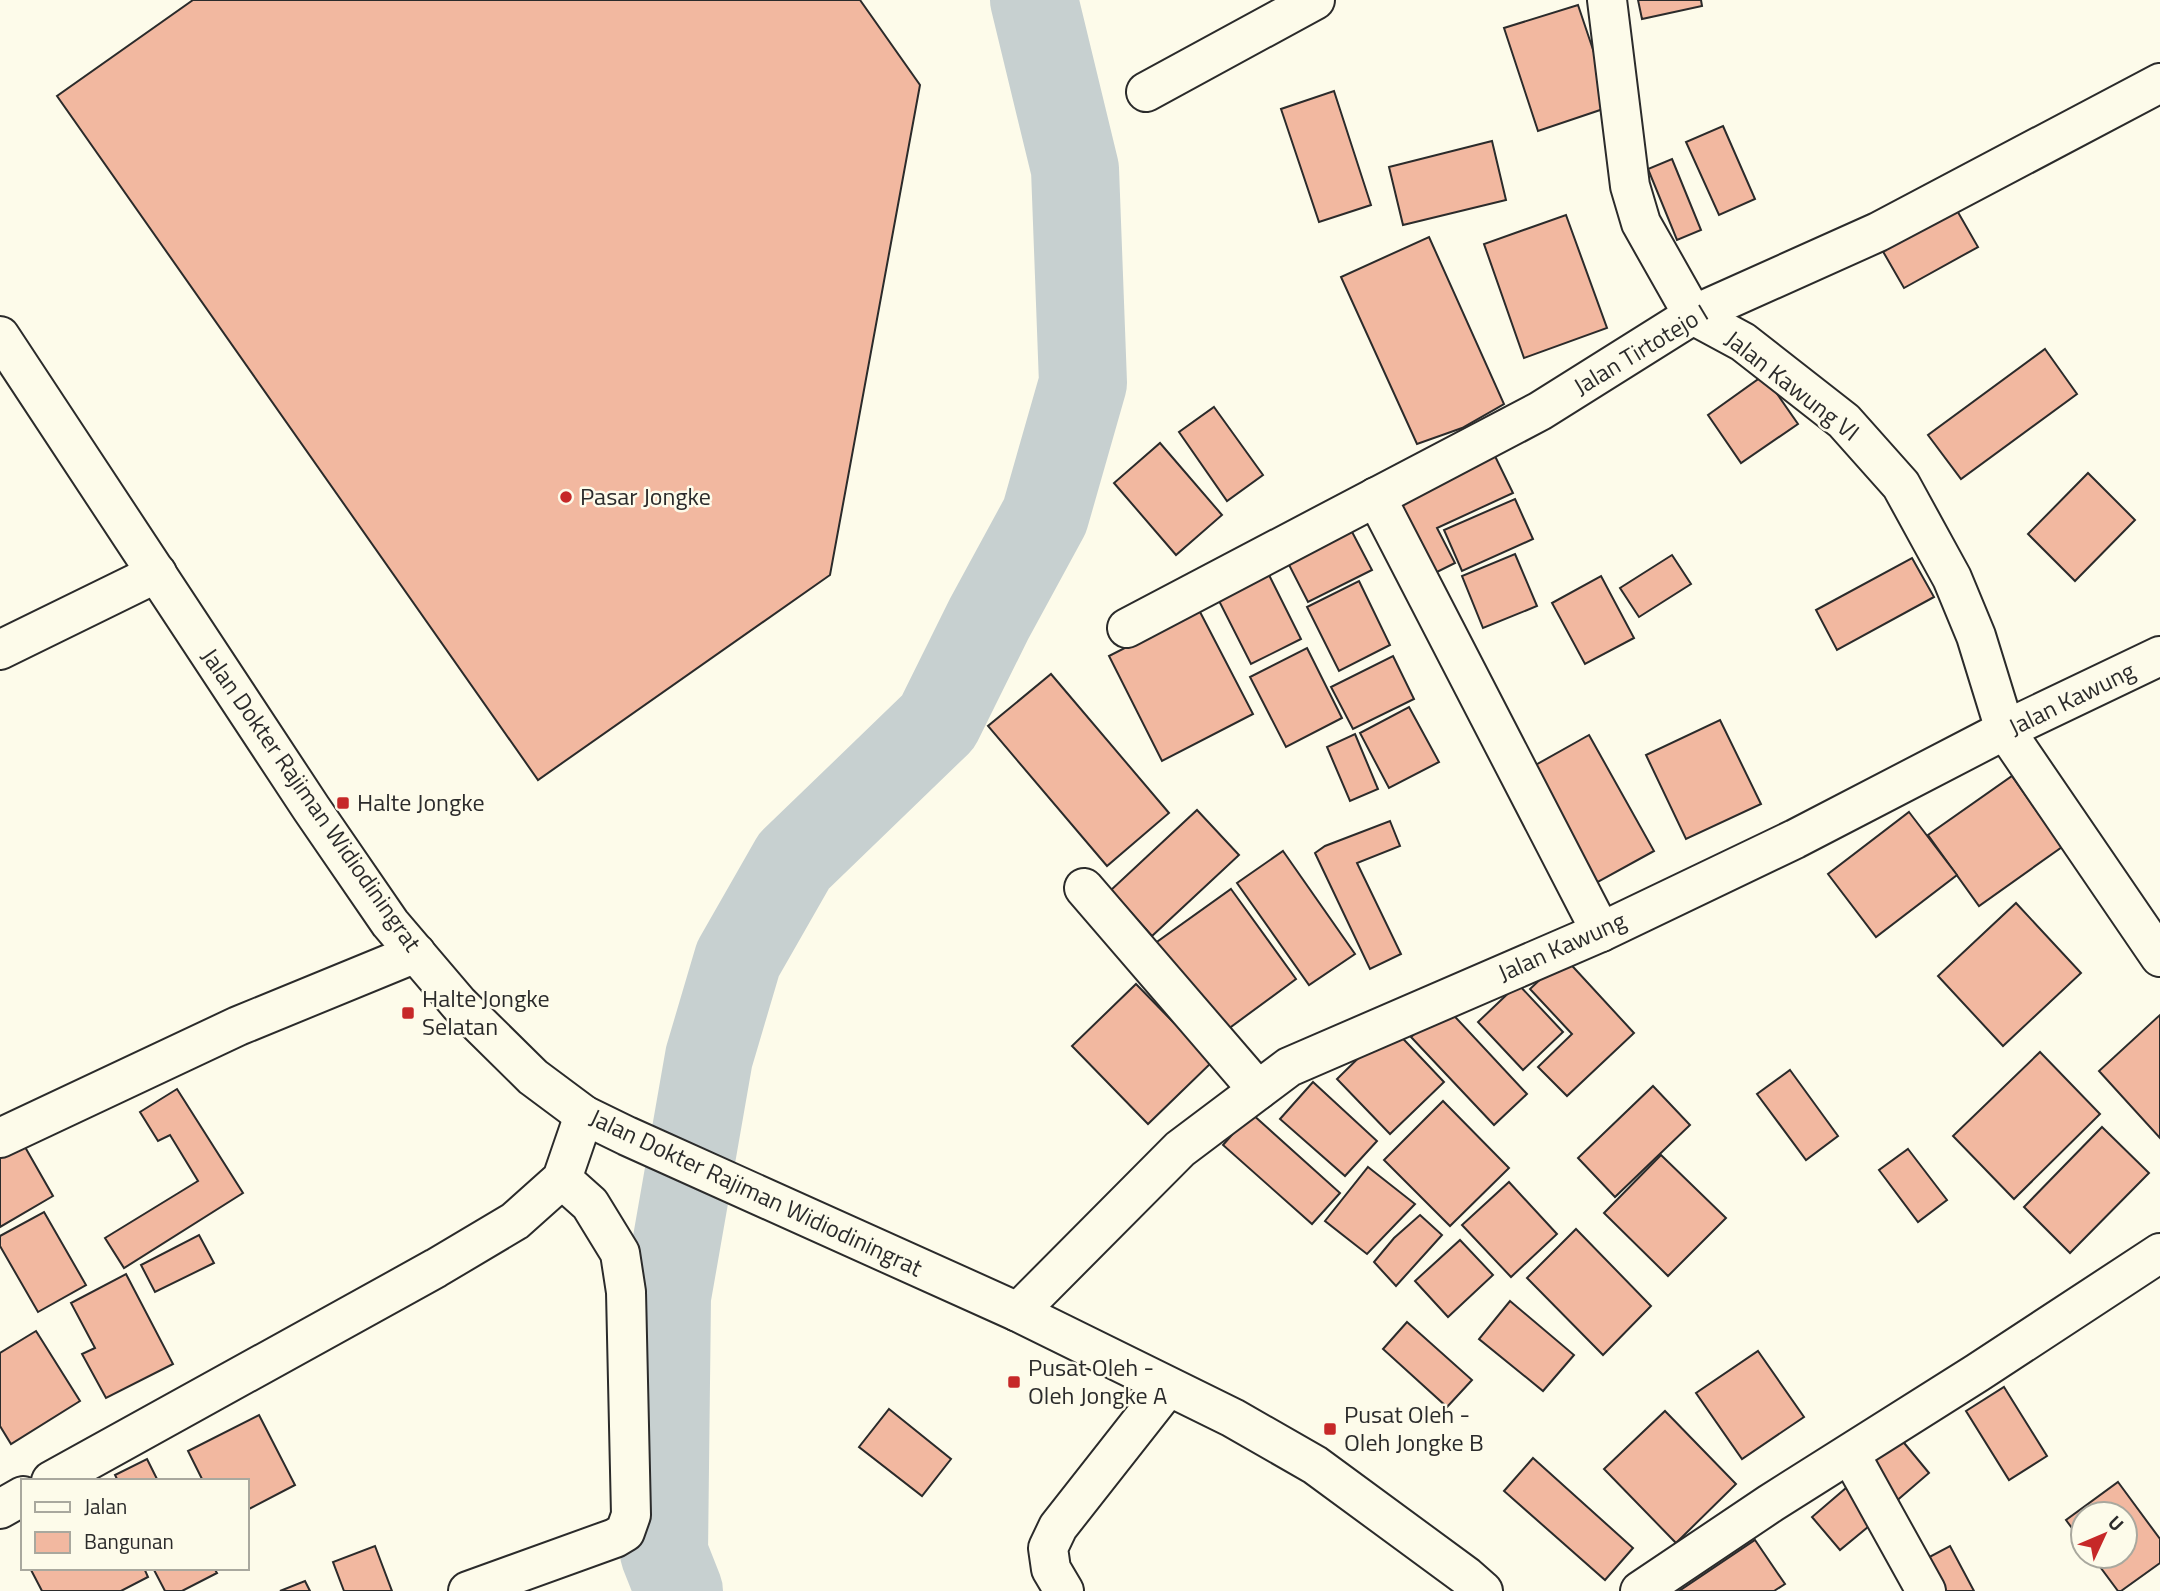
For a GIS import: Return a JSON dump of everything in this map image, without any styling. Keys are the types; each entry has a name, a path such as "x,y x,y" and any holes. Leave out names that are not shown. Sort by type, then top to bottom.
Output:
{"street":[{"path":"1146,92 1315,0"},
{"path":"1606,0 1630,186 1641,223 1693,315"},
{"name":"Jalan Tirtotejo I","path":"1127,628 1540,411 1693,315 1878,232 2160,83"},
{"name":"Jalan Kawung VI","path":"1693,315 1743,342 1844,421 1901,485 1952,578 1976,636 2005,730 2160,957"},
{"name":"Jalan Dokter Rajiman Widiodiningrat","path":"3,345 390,923 459,1004 533,1077 584,1115 627,1136 1018,1312 1233,1418 1315,1465 1470,1586"},
{"path":"1376,497 1601,932"},
{"path":"0,650 157,573"},
{"name":"Jalan Kawung","path":"1018,1312 1180,1149 1289,1067 1601,932 1795,839 2005,730 2160,656"},
{"path":"1084,888 1258,1090"},
{"path":"0,1138 239,1027 416,953"},
{"path":"55,1479 436,1268 515,1221 562,1180 584,1115"},
{"path":"468,1591 615,1538 625,1532 631,1515 626,1292 620,1253 590,1204 562,1180"},
{"path":"1640,1591 1850,1454 2157,1260"},
{"path":"1064,1591 1051,1569 1048,1548 1058,1527 1168,1387"},
{"path":"1850,1454 1926,1591"},
{"path":"0,1509 21,1497"}],"building":[{"path":"193,0 860,0 920,85 830,575 538,780 57,96"},
{"path":"1638,0 1701,0 1702,6 1642,19"},
{"path":"1578,5 1612,106 1538,131 1504,28"},
{"path":"1334,91 1371,205 1319,222 1281,109"},
{"path":"1723,126 1755,199 1719,215 1686,142"},
{"path":"1492,141 1506,200 1403,225 1389,167"},
{"path":"1672,159 1701,230 1677,240 1648,169"},
{"path":"1955,207 1978,247 1904,288 1881,248"},
{"path":"1566,215 1607,328 1524,358 1484,244"},
{"path":"1429,237 1504,404 1462,428 1417,444 1341,277"},
{"path":"2045,349 2077,394 1961,479 1928,435"},
{"path":"1764,375 1798,424 1741,463 1708,415"},
{"path":"1214,407 1263,475 1227,501 1179,432"},
{"path":"1160,443 1222,515 1176,555 1114,483"},
{"path":"1492,450 1513,493 1437,528 1455,563 1421,580 1382,506"},
{"path":"2088,473 2135,520 2075,581 2028,534"},
{"path":"1515,499 1533,539 1462,571 1444,530"},
{"path":"1350,528 1372,570 1308,602 1286,559"},
{"path":"1515,554 1537,606 1483,628 1462,576"},
{"path":"1672,555 1691,584 1639,617 1620,588"},
{"path":"1912,558 1934,597 1837,650 1816,610"},
{"path":"1265,567 1301,639 1251,664 1214,591"},
{"path":"1601,576 1634,638 1585,664 1552,603"},
{"path":"1359,581 1390,645 1339,671 1307,607"},
{"path":"1199,610 1253,714 1162,761 1109,656"},
{"path":"1307,648 1342,718 1286,747 1250,677"},
{"path":"1393,656 1414,699 1353,729 1331,687"},
{"path":"1051,674 1169,813 1107,866 988,726"},
{"path":"1409,707 1439,762 1389,788 1360,733"},
{"path":"1720,720 1761,804 1686,839 1646,755"},
{"path":"1355,734 1378,789 1350,801 1327,747"},
{"path":"1589,735 1654,851 1596,883 1532,767"},
{"path":"2012,776 2062,847 1979,906 1928,835"},
{"path":"1197,810 1239,855 1152,936 1111,890"},
{"path":"1909,812 1957,875 1876,937 1828,874"},
{"path":"1390,821 1400,846 1357,863 1401,954 1370,969 1315,853 1325,846"},
{"path":"1283,851 1355,954 1309,985 1237,883"},
{"path":"1231,889 1296,979 1220,1035 1154,944"},
{"path":"2016,903 2081,973 2003,1046 1938,976"},
{"path":"1564,957 1634,1033 1567,1096 1538,1067 1572,1034 1530,989"},
{"path":"1136,984 1212,1062 1148,1124 1072,1046"},
{"path":"1518,984 1563,1032 1523,1070 1478,1022"},
{"path":"1445,1006 1527,1094 1494,1125 1411,1037"},
{"path":"2160,1015 2160,1138 2099,1071"},
{"path":"1391,1026 1444,1082 1390,1134 1337,1079"},
{"path":"2040,1052 2100,1114 2014,1199 1953,1136"},
{"path":"1790,1070 1838,1136 1806,1160 1757,1094"},
{"path":"1313,1082 1377,1141 1345,1176 1280,1119"},
{"path":"1653,1086 1690,1125 1615,1197 1578,1158"},
{"path":"177,1089 243,1193 124,1268 105,1238 198,1181 170,1135 158,1141 140,1112"},
{"path":"1443,1101 1509,1168 1450,1226 1384,1160"},
{"path":"1251,1113 1340,1193 1312,1224 1223,1145"},
{"path":"2102,1127 2149,1173 2070,1253 2024,1207"},
{"path":"21,1140 53,1196 0,1227 0,1151"},
{"path":"1908,1149 1947,1200 1918,1222 1879,1170"},
{"path":"1661,1155 1726,1218 1668,1276 1604,1213"},
{"path":"1368,1167 1415,1204 1367,1254 1325,1221"},
{"path":"1509,1182 1557,1234 1511,1277 1462,1225"},
{"path":"44,1212 86,1285 38,1312 0,1246 0,1236"},
{"path":"1420,1215 1442,1235 1396,1286 1374,1262 1394,1238"},
{"path":"1576,1229 1651,1306 1603,1355 1527,1278"},
{"path":"199,1235 214,1263 155,1292 141,1265"},
{"path":"1460,1240 1493,1275 1448,1317 1415,1281"},
{"path":"126,1274 173,1364 106,1398 82,1354 95,1348 71,1303"},
{"path":"1510,1301 1574,1355 1543,1391 1479,1339"},
{"path":"1407,1322 1472,1380 1447,1407 1383,1349"},
{"path":"36,1331 80,1401 11,1444 0,1426 0,1353"},
{"path":"1758,1351 1804,1417 1742,1459 1696,1393"},
{"path":"2004,1387 2047,1456 2009,1480 1966,1411"},
{"path":"889,1409 951,1459 922,1496 859,1447"},
{"path":"1665,1411 1736,1484 1676,1543 1604,1469"},
{"path":"259,1415 295,1485 248,1509 248,1479 202,1479 188,1451"},
{"path":"1900,1438 1929,1473 1894,1503 1864,1468"},
{"path":"1533,1458 1633,1548 1605,1580 1504,1491"},
{"path":"147,1459 157,1479 117,1479 115,1475"},
{"path":"2118,1482 2131,1500 2093,1500"},
{"path":"1846,1488 1874,1522 1840,1550 1812,1517"},
{"path":"2139,1510 2160,1539 2160,1563 2118,1591 2102,1570 2139,1570"},
{"path":"1755,1540 1785,1584 1774,1591 1679,1591"},
{"path":"375,1546 392,1591 344,1591 333,1562"},
{"path":"1950,1546 1974,1591 1936,1591 1920,1562"},
{"path":"31,1570 145,1570 148,1577 121,1591 42,1591"},
{"path":"154,1570 215,1570 217,1573 182,1591 165,1591"},
{"path":"305,1581 310,1591 280,1591"}],"waterway":[{"path":"679,1591 664,1553 667,1297 709,1057 738,959 794,861 938,722 989,619 1045,516 1083,383 1075,169 1034,0"}],"place":[{"name":"Pasar Jongke","path":"566,497"},
{"name":"Halte Jongke","path":"343,803"},
{"name":"Halte Jongke Selatan","path":"408,1013"},
{"name":"Pusat Oleh - Oleh Jongke A","path":"1014,1382"},
{"name":"Pusat Oleh - Oleh Jongke B","path":"1330,1429"}]}
